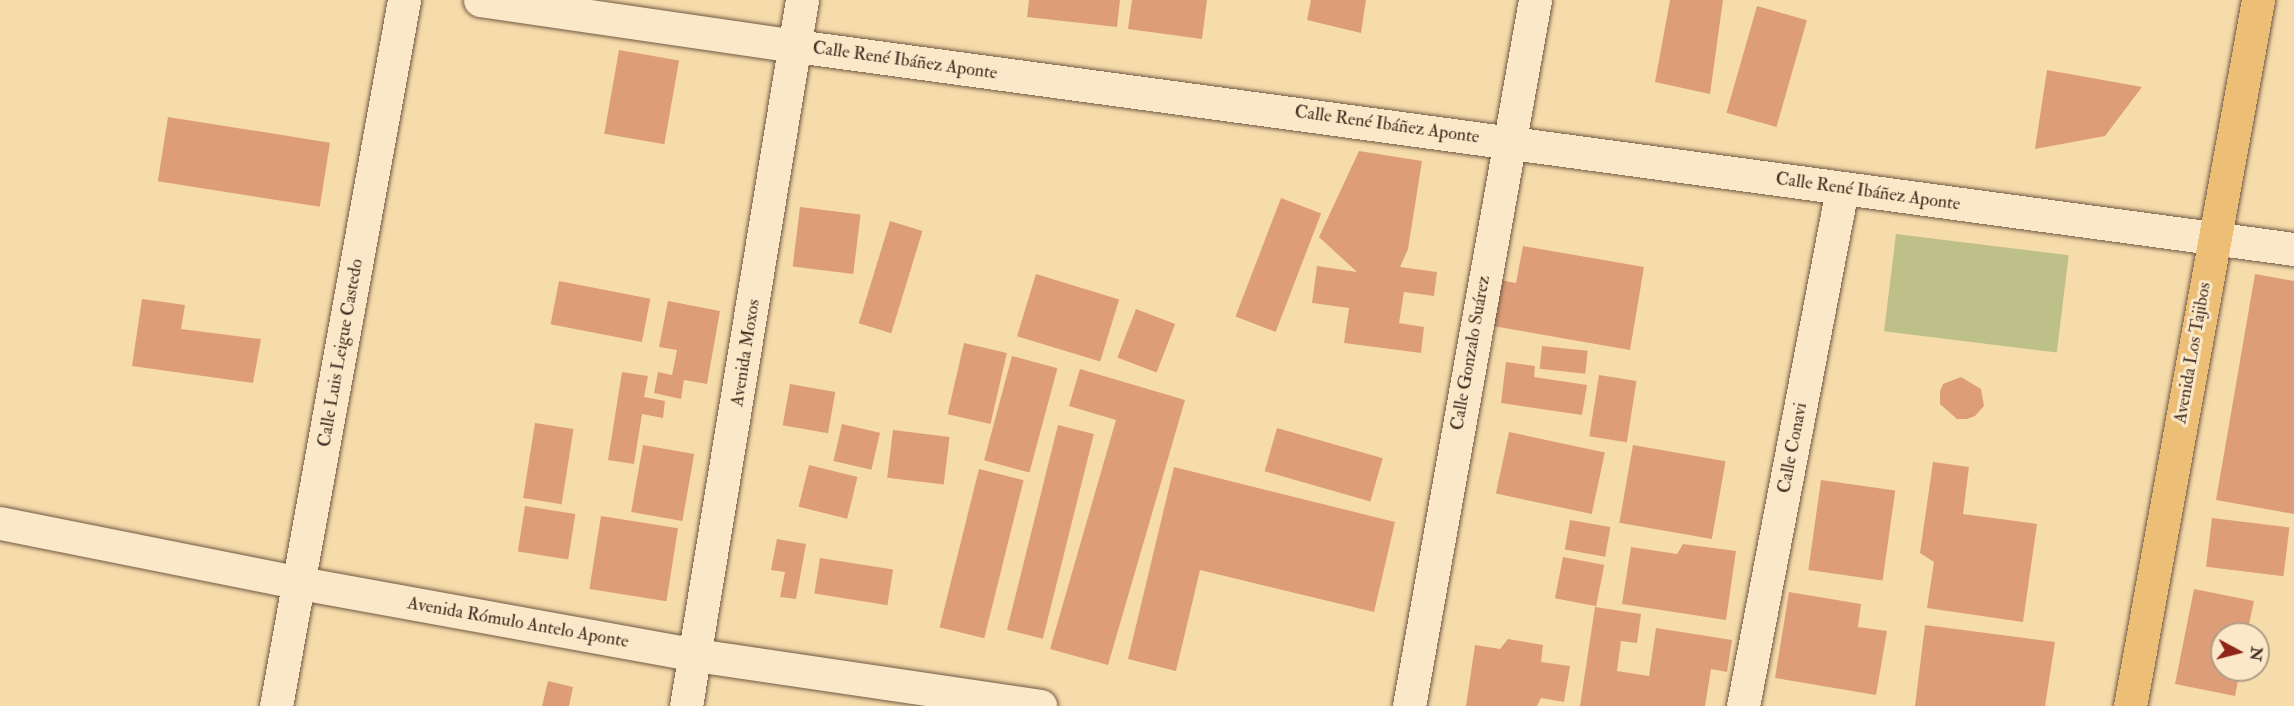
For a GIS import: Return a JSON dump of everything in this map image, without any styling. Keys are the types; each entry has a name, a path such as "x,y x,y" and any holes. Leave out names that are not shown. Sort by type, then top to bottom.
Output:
{"main road":[{"name":"Avenida Los Tajibos","path":"2130,706 2258,0"}],"street":[{"name":"Calle Luis Leigue Castedo","path":"276,706 404,0"},
{"name":"Calle René Ibáñez Aponte","path":"480,0 796,46 2294,249"},
{"name":"Avenida Moxos","path":"686,706 802,0"},
{"name":"Calle Gonzalo Suárez","path":"1409,706 1508,141 1535,0"},
{"name":"Calle Conavi","path":"1743,706 1842,189"},
{"name":"Avenida Rómulo Antelo Aponte","path":"0,523 300,583 696,655 1040,706"}],"green space":[{"path":"1896,234 2069,255 2057,352 1884,331"}],"building":[{"path":"1029,0 1120,0 1117,27 1027,17"},
{"path":"1132,0 1207,0 1202,39 1128,29"},
{"path":"1311,0 1366,0 1361,33 1307,20"},
{"path":"1670,0 1723,0 1710,94 1655,82"},
{"path":"1757,6 1807,20 1776,127 1726,113"},
{"path":"619,50 679,61 664,144 604,134"},
{"path":"2047,70 2142,87 2105,136 2035,149"},
{"path":"168,117 330,143 320,207 158,181"},
{"path":"1359,151 1422,161 1408,249 1400,267 1437,272 1434,296 1404,292 1399,323 1424,327 1421,353 1344,343 1349,308 1312,303 1317,266 1357,272 1319,237"},
{"path":"1281,198 1321,213 1276,332 1235,317"},
{"path":"800,207 861,214 853,274 793,267"},
{"path":"890,221 923,231 891,333 859,323"},
{"path":"1523,246 1644,267 1630,350 1493,326 1501,280 1516,283"},
{"path":"1036,274 1119,299 1100,362 1017,336"},
{"path":"2255,274 2294,281 2294,514 2216,500"},
{"path":"559,281 650,299 642,342 551,324"},
{"path":"142,299 185,305 181,329 261,339 253,383 132,366"},
{"path":"668,301 720,311 707,384 684,380 681,399 654,393 658,372 672,375 677,350 659,347"},
{"path":"1136,309 1175,324 1157,373 1117,358"},
{"path":"964,343 1007,353 990,424 948,414"},
{"path":"1542,346 1588,351 1585,374 1540,369"},
{"path":"1012,356 1057,368 1029,472 984,460"},
{"path":"1506,362 1535,366 1534,377 1587,385 1582,415 1501,403"},
{"path":"1080,369 1185,400 1108,665 1050,649 1116,420 1069,406"},
{"path":"622,372 648,376 644,397 665,401 663,418 642,414 634,464 608,460"},
{"path":"1599,375 1637,381 1627,442 1589,436"},
{"path":"1961,377 1981,389 1984,406 1975,416 1967,419 1957,419 1940,404 1940,391 1943,384"},
{"path":"790,384 835,392 828,433 783,425"},
{"path":"535,423 574,429 562,504 523,498"},
{"path":"842,424 880,433 871,470 833,461"},
{"path":"1058,425 1094,434 1043,639 1007,630"},
{"path":"1277,428 1383,458 1370,502 1265,471"},
{"path":"893,430 950,437 944,485 887,478"},
{"path":"1509,432 1605,452 1592,514 1496,494"},
{"path":"643,445 694,454 682,521 631,512"},
{"path":"1633,445 1726,461 1712,539 1619,523"},
{"path":"1933,462 1969,467 1963,514 2037,524 2023,622 1927,608 1934,562 1920,553"},
{"path":"809,465 858,477 847,519 799,507"},
{"path":"1174,467 1395,522 1374,612 1200,570 1176,671 1128,659"},
{"path":"979,469 1024,480 984,638 940,627"},
{"path":"1821,480 1895,490 1883,581 1808,570"},
{"path":"525,506 575,514 568,559 518,551"},
{"path":"601,516 678,528 666,601 589,589"},
{"path":"2212,518 2289,528 2283,576 2206,567"},
{"path":"1570,520 1610,527 1605,557 1565,550"},
{"path":"777,539 806,544 796,599 780,597 785,572 771,570"},
{"path":"1683,544 1736,551 1726,620 1622,604 1631,547 1677,554"},
{"path":"1563,557 1604,565 1596,606 1555,598"},
{"path":"820,558 893,570 887,605 814,594"},
{"path":"2194,589 2254,601 2250,622 2210,622 2210,682 2238,682 2235,696 2175,684"},
{"path":"1789,592 1861,604 1858,627 1887,631 1876,695 1775,678"},
{"path":"1595,607 1641,614 1637,643 1621,641 1617,671 1649,676 1656,628 1732,640 1727,672 1711,669 1705,706 1580,706"},
{"path":"1925,625 2055,642 2045,706 1915,706"},
{"path":"1508,639 1543,645 1541,662 1570,666 1564,702 1541,698 1537,706 1466,706 1475,645 1500,649"},
{"path":"548,681 573,687 569,706 542,706"}]}
